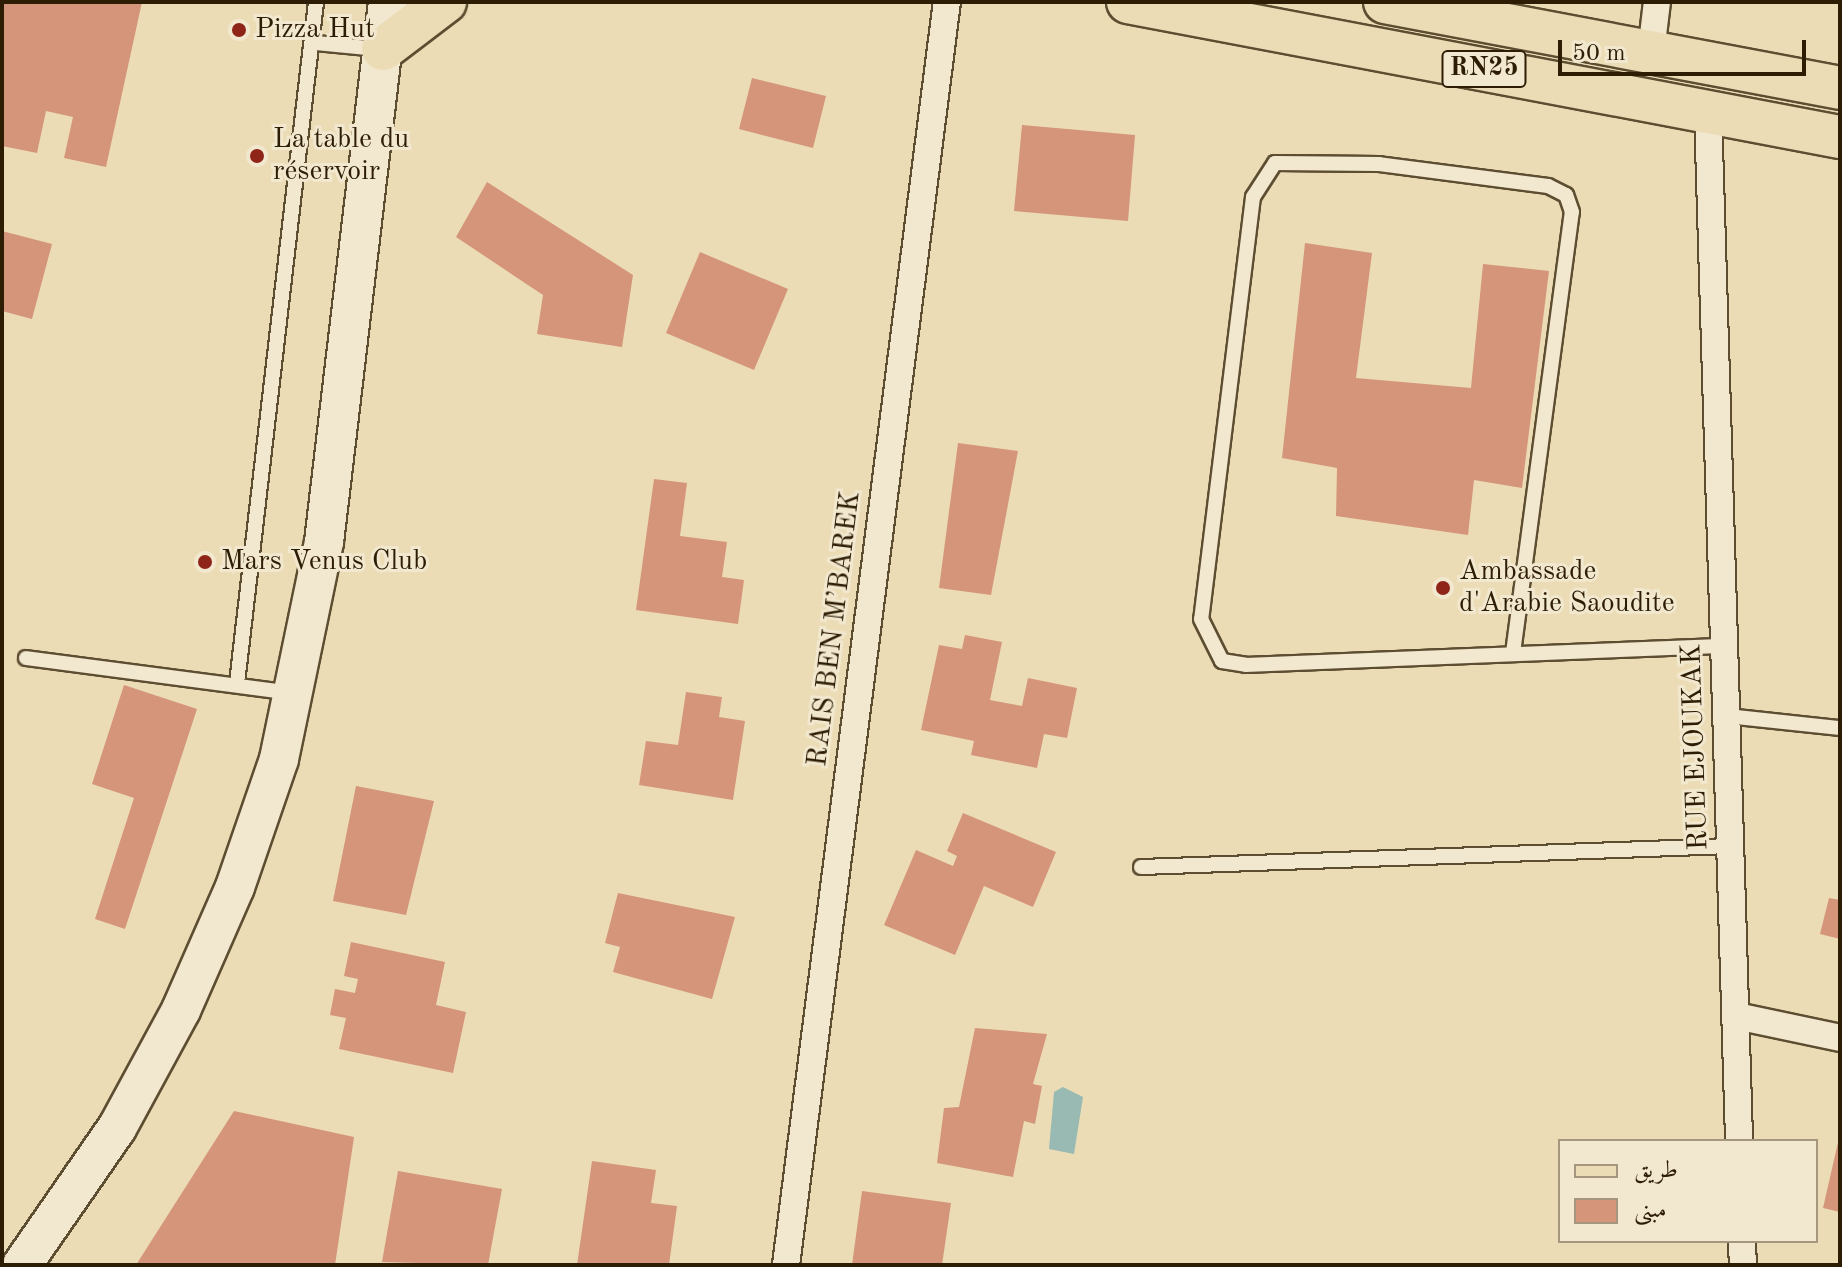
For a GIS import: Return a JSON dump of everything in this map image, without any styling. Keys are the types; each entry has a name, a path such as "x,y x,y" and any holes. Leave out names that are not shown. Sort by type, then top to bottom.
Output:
{"main road":[{"path":"22,1265 117,1128 181,1010 259,824 297,694 324,542 388,2"},
{"path":"383,49 445,2"},
{"name":"RN25","path":"1128,2 1840,137"},
{"name":"RN25","path":"1385,2 1840,88"}],"street":[{"name":"RAIS BEN M’BAREK","path":"786,1265 947,2"},
{"path":"1651,52 1657,2"},
{"name":"RUE EJOUKAK","path":"1708,112 1739,1139"},
{"path":"1736,1016 1840,1038"},
{"path":"1742,1243 1743,1265"}],"lane":[{"path":"237,683 315,43 316,2"},
{"path":"315,43 383,49"},
{"path":"1513,653 1572,212 1566,195 1535,184 1379,164 1275,163 1253,197 1202,607 1208,644 1222,661 1246,665 1725,646"},
{"path":"26,658 237,683 297,694"},
{"path":"1727,716 1840,728"},
{"path":"1141,867 1731,846"}],"water":[{"path":"1063,1087 1083,1097 1074,1154 1049,1149 1054,1092"}],"building":[{"path":"2,2 142,2 106,167 64,158 73,117 46,111 37,153 2,146"},
{"path":"752,78 826,96 813,148 739,129"},
{"path":"1022,125 1135,135 1128,221 1014,211"},
{"path":"487,182 633,275 622,347 537,334 543,295 456,237"},
{"path":"2,231 52,244 32,319 2,311"},
{"path":"1305,243 1372,253 1356,378 1471,388 1483,264 1549,271 1522,488 1474,480 1468,535 1336,516 1337,468 1282,458"},
{"path":"700,252 788,289 754,370 666,333"},
{"path":"958,443 1018,451 991,595 939,588"},
{"path":"654,479 687,483 680,536 727,542 722,577 744,580 738,624 636,610"},
{"path":"965,635 1002,642 990,700 1022,706 1028,678 1077,688 1067,738 1044,734 1037,768 971,755 974,741 921,730 939,645 962,649"},
{"path":"124,685 197,709 125,929 95,919 134,798 92,784"},
{"path":"686,692 722,697 719,717 745,721 733,800 639,785 646,741 678,745"},
{"path":"356,786 434,801 406,915 333,901"},
{"path":"963,813 1056,852 1033,907 984,886 955,955 884,925 916,850 953,866 957,856 947,851"},
{"path":"618,893 735,917 712,999 613,972 620,947 605,943"},
{"path":"1829,898 1840,900 1840,939 1820,934"},
{"path":"351,942 445,962 436,1005 466,1012 453,1073 339,1049 346,1018 330,1015 335,989 355,993 358,979 344,976"},
{"path":"975,1028 1047,1034 1033,1084 1042,1086 1035,1124 1024,1121 1013,1177 937,1163 944,1108 959,1107"},
{"path":"234,1111 354,1137 335,1265 136,1265"},
{"path":"1840,1138 1840,1212 1823,1208"},
{"path":"592,1161 656,1170 651,1203 677,1206 669,1265 577,1265"},
{"path":"398,1171 502,1189 488,1265 382,1262"},
{"path":"862,1191 951,1203 942,1265 852,1265"}],"place":[{"name":"Pizza Hut","path":"239,30"},
{"name":"La table du réservoir","path":"257,156"},
{"name":"Mars Venus Club","path":"205,562"},
{"name":"Ambassade d'Arabie Saoudite","path":"1443,588"}]}
